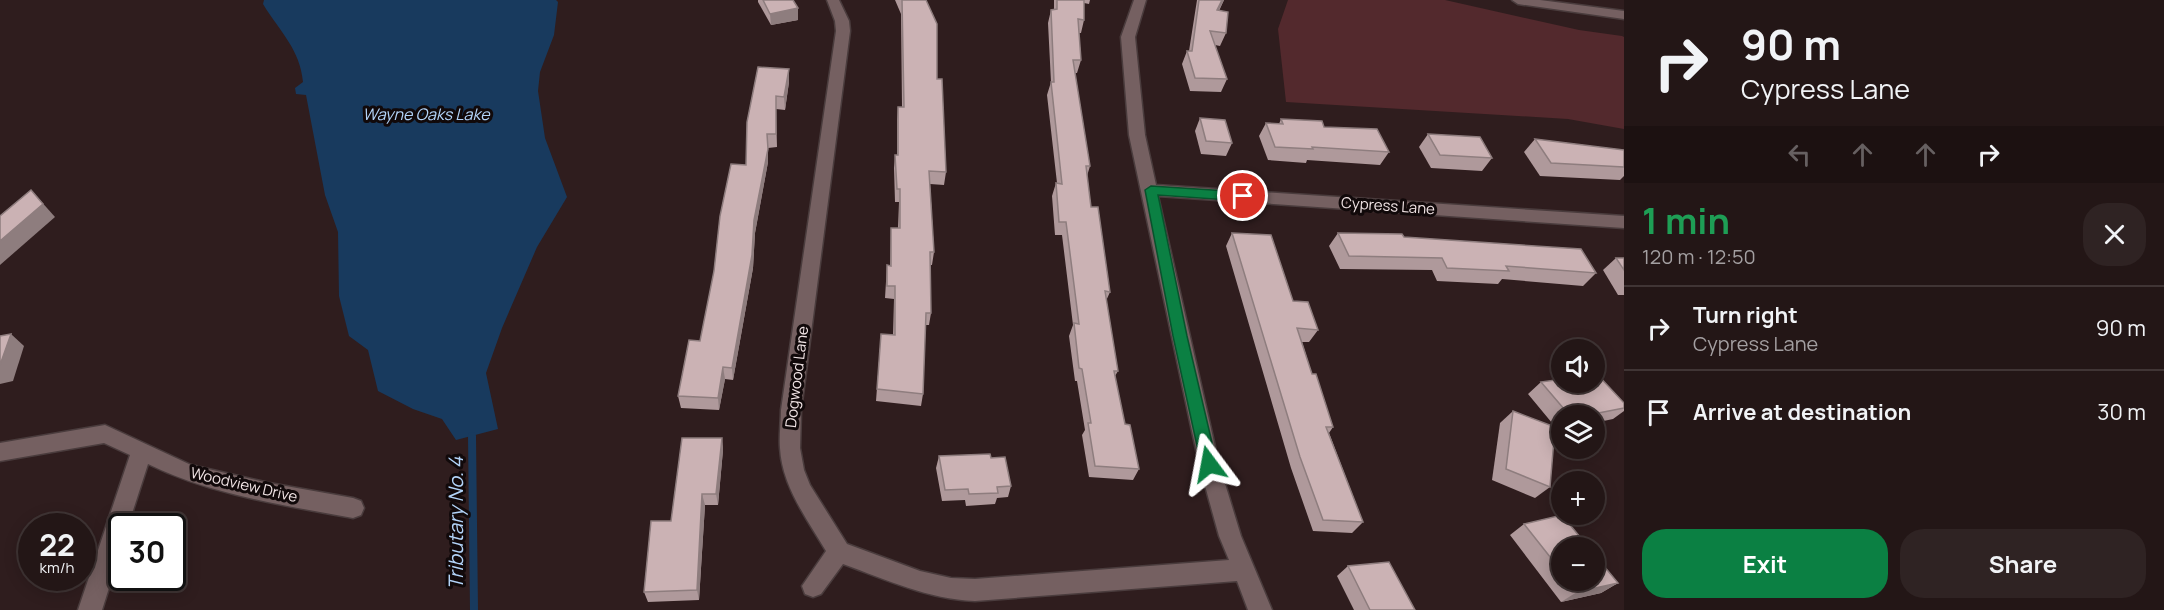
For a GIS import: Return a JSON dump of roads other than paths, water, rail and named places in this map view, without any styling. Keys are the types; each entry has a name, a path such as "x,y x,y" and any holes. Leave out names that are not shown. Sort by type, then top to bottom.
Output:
{"street":[{"name":"Dogwood Lane","path":"833,0 842,21 843,31 791,410 790,448 801,489 839,552"},
{"path":"1140,0 1128,37 1137,135 1151,190 1180,336 1209,464 1230,536 1260,610"},
{"path":"1518,0 1624,15"},
{"name":"Cypress Lane","path":"1151,190 1624,222"},
{"name":"Woodview Drive","path":"0,452 105,434 188,473 269,493 353,508"},
{"path":"90,610 141,452"},
{"path":"813,586 839,552 920,582 951,589 975,590 1242,570"}],"water":[{"name":"Wayne Oaks Lake","path":"264,0 556,0 558,2 554,35 540,72 538,91 545,138 567,197 537,247 502,328 486,373 498,429 456,440 442,419 413,409 378,391 368,350 349,336 339,296 338,232 325,195 306,95 296,94 295,88 303,82 301,70 294,50 263,4"}],"waterway":[{"name":"Tributary No. 4","path":"472,436 474,610"}]}
